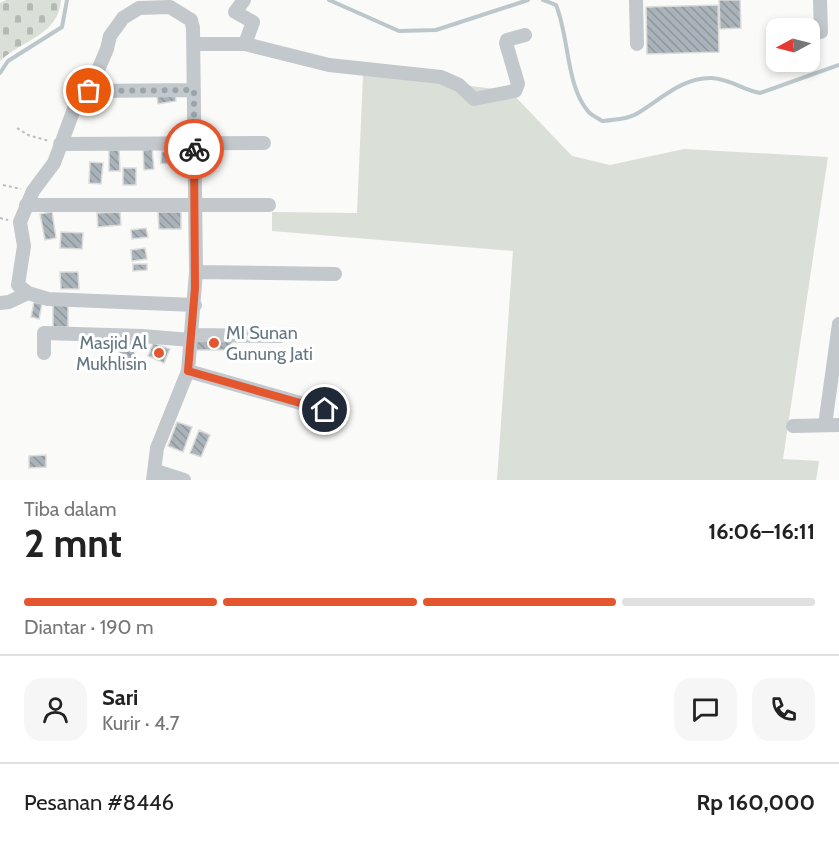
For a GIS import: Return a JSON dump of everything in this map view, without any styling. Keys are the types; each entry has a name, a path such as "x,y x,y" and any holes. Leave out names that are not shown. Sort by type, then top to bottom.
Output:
{"street":[{"path":"244,0 236,12 253,22 245,44"},
{"path":"636,0 637,44"},
{"path":"820,0 821,32"},
{"path":"154,472 157,448 188,371 195,305 196,272 194,44 191,20 182,13 163,6 130,12 110,36 107,49 89,91 74,109 54,164 33,191 26,205 20,222 24,246 18,285 28,293 60,300 195,305"},
{"path":"194,44 245,44 329,65 441,77 459,85 474,99 515,91 518,84 506,43 507,40 525,35"},
{"path":"89,91 194,90"},
{"path":"60,144 264,143"},
{"path":"26,205 269,205"},
{"path":"196,272 334,274"},
{"path":"0,303 9,302 28,293"},
{"path":"793,426 832,425 839,324"},
{"path":"44,353 44,333 192,337 280,336"},
{"path":"188,371 325,410"},
{"path":"141,480 154,472 184,480"}],"path":[{"path":"17,128 28,135 60,144"},
{"path":"3,185 33,191"}],"green space":[{"path":"6,0 61,0 59,12 47,29 0,61 0,3"},
{"path":"363,75 510,91 572,156 610,165 684,149 828,157 783,459 819,461 816,480 497,480 513,251 272,231 272,212 357,213"}],"building":[{"path":"719,0 740,0 741,28 720,29"},
{"path":"718,5 719,52 647,54 646,7"},
{"path":"175,93 176,101 158,104 157,96"},
{"path":"152,149 154,169 144,170 143,150"},
{"path":"109,150 119,150 120,171 109,171"},
{"path":"162,151 179,153 178,165 161,163"},
{"path":"90,162 103,163 101,184 89,183"},
{"path":"123,168 136,168 136,185 123,185"},
{"path":"52,212 56,238 45,240 40,214"},
{"path":"120,212 121,225 98,227 97,213"},
{"path":"158,212 181,212 181,229 159,229"},
{"path":"146,228 148,237 132,239 131,230"},
{"path":"61,232 83,233 82,249 60,248"},
{"path":"145,248 147,259 132,261 131,250"},
{"path":"133,264 147,264 147,270 133,271"},
{"path":"60,272 78,272 79,289 61,289"},
{"path":"34,302 42,304 39,319 31,317"},
{"path":"53,303 68,303 68,327 53,327"},
{"name":"MI Sunan Gunung Jati","path":"231,335 232,350 196,350 196,336"},
{"path":"133,336 135,359 120,360 118,338"},
{"name":"Masjid Al Mukhlisin","path":"153,343 170,349 164,363 148,356"},
{"path":"177,422 192,427 183,452 168,446"},
{"path":"199,430 210,435 201,457 190,453"},
{"path":"46,455 46,467 29,468 29,456"}],"waterway":[{"path":"0,73 8,61 62,27 67,0"},
{"path":"329,0 399,31 436,30 528,0"},
{"path":"543,0 556,5 571,74 580,99 588,112 602,121 634,115 691,81 719,79 760,93 839,65"}],"way so far":[{"path":"89,91 194,90 194,149"}],"place":[{"name":"MI Sunan Gunung Jati","path":"214,343"},
{"name":"Masjid Al Mukhlisin","path":"159,353"}],"route":[{"path":"194,149 196,272 188,371 325,410"}]}
